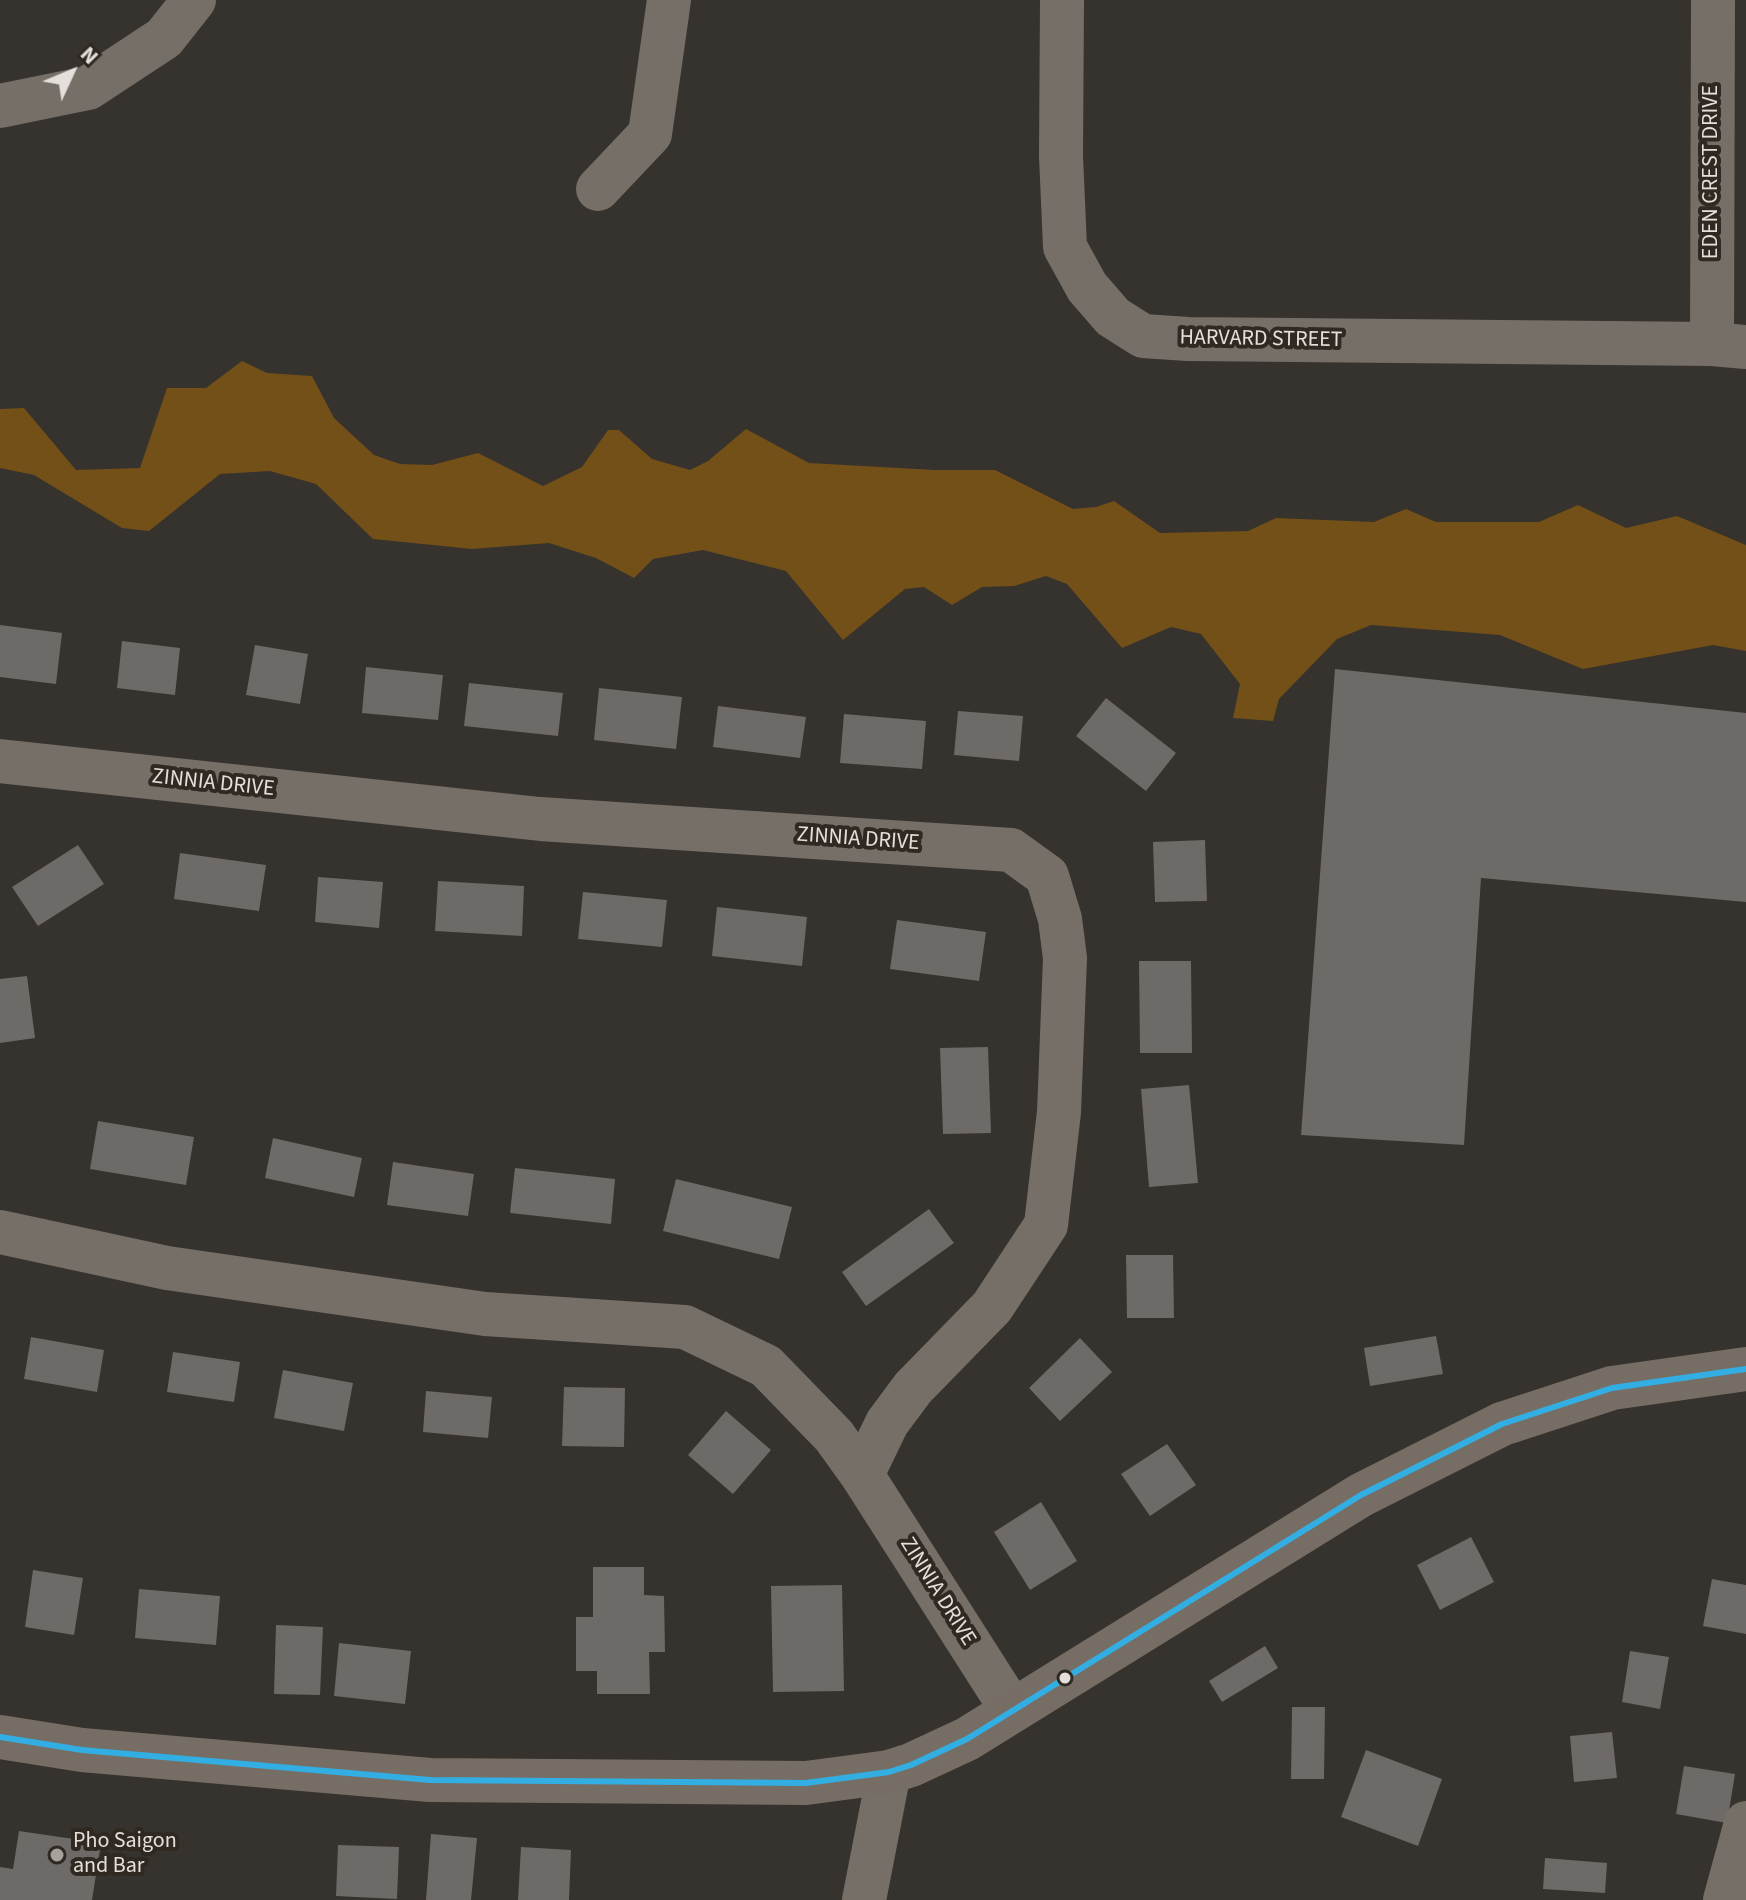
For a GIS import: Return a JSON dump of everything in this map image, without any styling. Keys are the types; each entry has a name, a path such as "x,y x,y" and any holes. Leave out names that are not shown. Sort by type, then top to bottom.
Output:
{"main road":[{"path":"0,1737 82,1750 430,1780 806,1783 889,1772 967,1739 1361,1495 1502,1424 1612,1388 1746,1369"}],"street":[{"path":"0,106 88,88 164,38 194,0"},
{"path":"598,189 650,134 669,0"},
{"name":"HARVARD STREET","path":"1062,0 1061,156 1065,247 1087,287 1113,317 1143,336 1729,346"},
{"name":"EDEN CREST DRIVE","path":"1713,0 1729,346"},
{"name":"ZINNIA DRIVE","path":"0,761 540,819 1011,850 1047,876 1060,919 1065,958 1059,1112 1046,1225 992,1307 913,1388 887,1423 862,1475"},
{"name":"ZINNIA DRIVE","path":"0,1232 167,1268 485,1314 685,1327 766,1366 834,1436 1012,1710"},
{"path":"864,1900 889,1772"},
{"path":"1725,1900 1746,1823"}],"shaded area":[{"path":"242,361 267,373 312,376 334,418 374,455 400,464 432,465 478,453 543,486 582,467 608,430 619,430 652,459 690,470 708,461 746,429 809,463 995,470 1073,509 1096,507 1114,501 1160,533 1248,531 1276,518 1374,522 1406,509 1436,522 1539,522 1578,505 1626,528 1677,516 1746,545 1746,651 1713,645 1583,669 1500,635 1371,625 1337,639 1279,699 1273,721 1233,718 1240,684 1201,634 1171,627 1122,648 1067,584 1046,576 1014,586 982,587 952,605 924,587 905,589 843,640 786,571 703,550 653,559 634,578 596,558 549,543 472,549 373,539 316,484 270,471 220,474 149,531 122,528 34,475 0,468 0,409 24,408 76,470 140,468 167,388 206,388"}],"building":[{"path":"0,625 62,633 56,684 0,677"},
{"path":"122,641 180,648 175,695 117,688"},
{"path":"255,645 308,654 300,704 246,695"},
{"path":"366,667 443,675 438,720 362,713"},
{"path":"1335,669 1746,713 1746,902 1481,878 1464,1145 1301,1135"},
{"path":"469,683 563,693 558,736 464,726"},
{"path":"599,688 682,697 676,749 594,740"},
{"path":"1106,698 1176,753 1146,791 1076,736"},
{"path":"718,706 806,717 800,758 713,747"},
{"path":"958,711 1023,716 1019,761 954,755"},
{"path":"844,714 926,721 922,769 840,763"},
{"path":"1205,840 1207,901 1155,902 1153,842"},
{"path":"78,845 104,884 38,926 12,887"},
{"path":"180,853 266,865 259,911 174,899"},
{"path":"318,877 383,882 379,928 315,922"},
{"path":"438,881 524,886 522,936 435,931"},
{"path":"583,892 667,900 662,947 578,939"},
{"path":"717,907 807,917 802,966 712,956"},
{"path":"897,920 986,932 979,981 890,969"},
{"path":"1139,961 1191,961 1192,1053 1140,1053"},
{"path":"27,976 35,1038 0,1043 0,979"},
{"path":"988,1047 991,1133 943,1134 940,1048"},
{"path":"1189,1085 1198,1183 1149,1187 1141,1089"},
{"path":"98,1121 194,1137 186,1185 90,1169"},
{"path":"273,1138 362,1158 354,1197 265,1178"},
{"path":"393,1162 474,1174 468,1216 387,1205"},
{"path":"515,1168 615,1179 611,1224 510,1213"},
{"path":"676,1179 792,1207 779,1259 663,1231"},
{"path":"929,1209 954,1243 866,1306 842,1272"},
{"path":"1126,1255 1173,1255 1174,1318 1127,1318"},
{"path":"1436,1336 1443,1374 1370,1386 1364,1348"},
{"path":"31,1337 104,1350 97,1392 24,1379"},
{"path":"1080,1338 1112,1372 1060,1421 1029,1388"},
{"path":"173,1352 240,1362 234,1402 167,1392"},
{"path":"283,1370 353,1383 344,1431 274,1418"},
{"path":"564,1387 625,1388 624,1447 562,1446"},
{"path":"426,1391 492,1397 488,1438 423,1432"},
{"path":"726,1411 771,1450 733,1494 688,1455"},
{"path":"1167,1444 1196,1485 1150,1516 1121,1474"},
{"path":"1041,1502 1077,1561 1030,1590 994,1532"},
{"path":"1471,1537 1494,1582 1440,1610 1417,1565"},
{"path":"593,1567 644,1567 644,1595 664,1596 665,1652 649,1652 650,1694 597,1694 597,1671 576,1671 576,1617 593,1617"},
{"path":"33,1570 83,1578 74,1635 25,1627"},
{"path":"1712,1579 1746,1585 1746,1634 1703,1626"},
{"path":"842,1585 844,1691 773,1692 771,1586"},
{"path":"139,1589 220,1596 216,1645 135,1638"},
{"path":"276,1625 323,1627 320,1695 274,1694"},
{"path":"339,1643 411,1651 405,1704 334,1696"},
{"path":"1265,1646 1278,1668 1222,1702 1209,1681"},
{"path":"1630,1651 1669,1657 1660,1709 1622,1702"},
{"path":"1292,1707 1325,1707 1324,1779 1291,1779"},
{"path":"1612,1732 1617,1778 1574,1782 1570,1736"},
{"path":"1366,1750 1442,1779 1418,1846 1341,1817"},
{"path":"1684,1766 1735,1774 1727,1823 1676,1814"},
{"name":"Pho Saigon and Bar","path":"19,1831 101,1843 92,1900 0,1900 0,1867 13,1869"},
{"path":"431,1834 477,1838 471,1900 426,1900"},
{"path":"338,1845 399,1847 397,1899 336,1896"},
{"path":"521,1847 571,1850 569,1900 518,1900"},
{"path":"1545,1858 1607,1863 1605,1893 1543,1889"}],"transit line":[{"path":"0,1737 82,1750 430,1780 806,1783 889,1772 967,1739 1361,1495 1502,1424 1612,1388 1746,1369"}],"place":[{"name":"Pho Saigon and Bar","path":"57,1855"}]}
